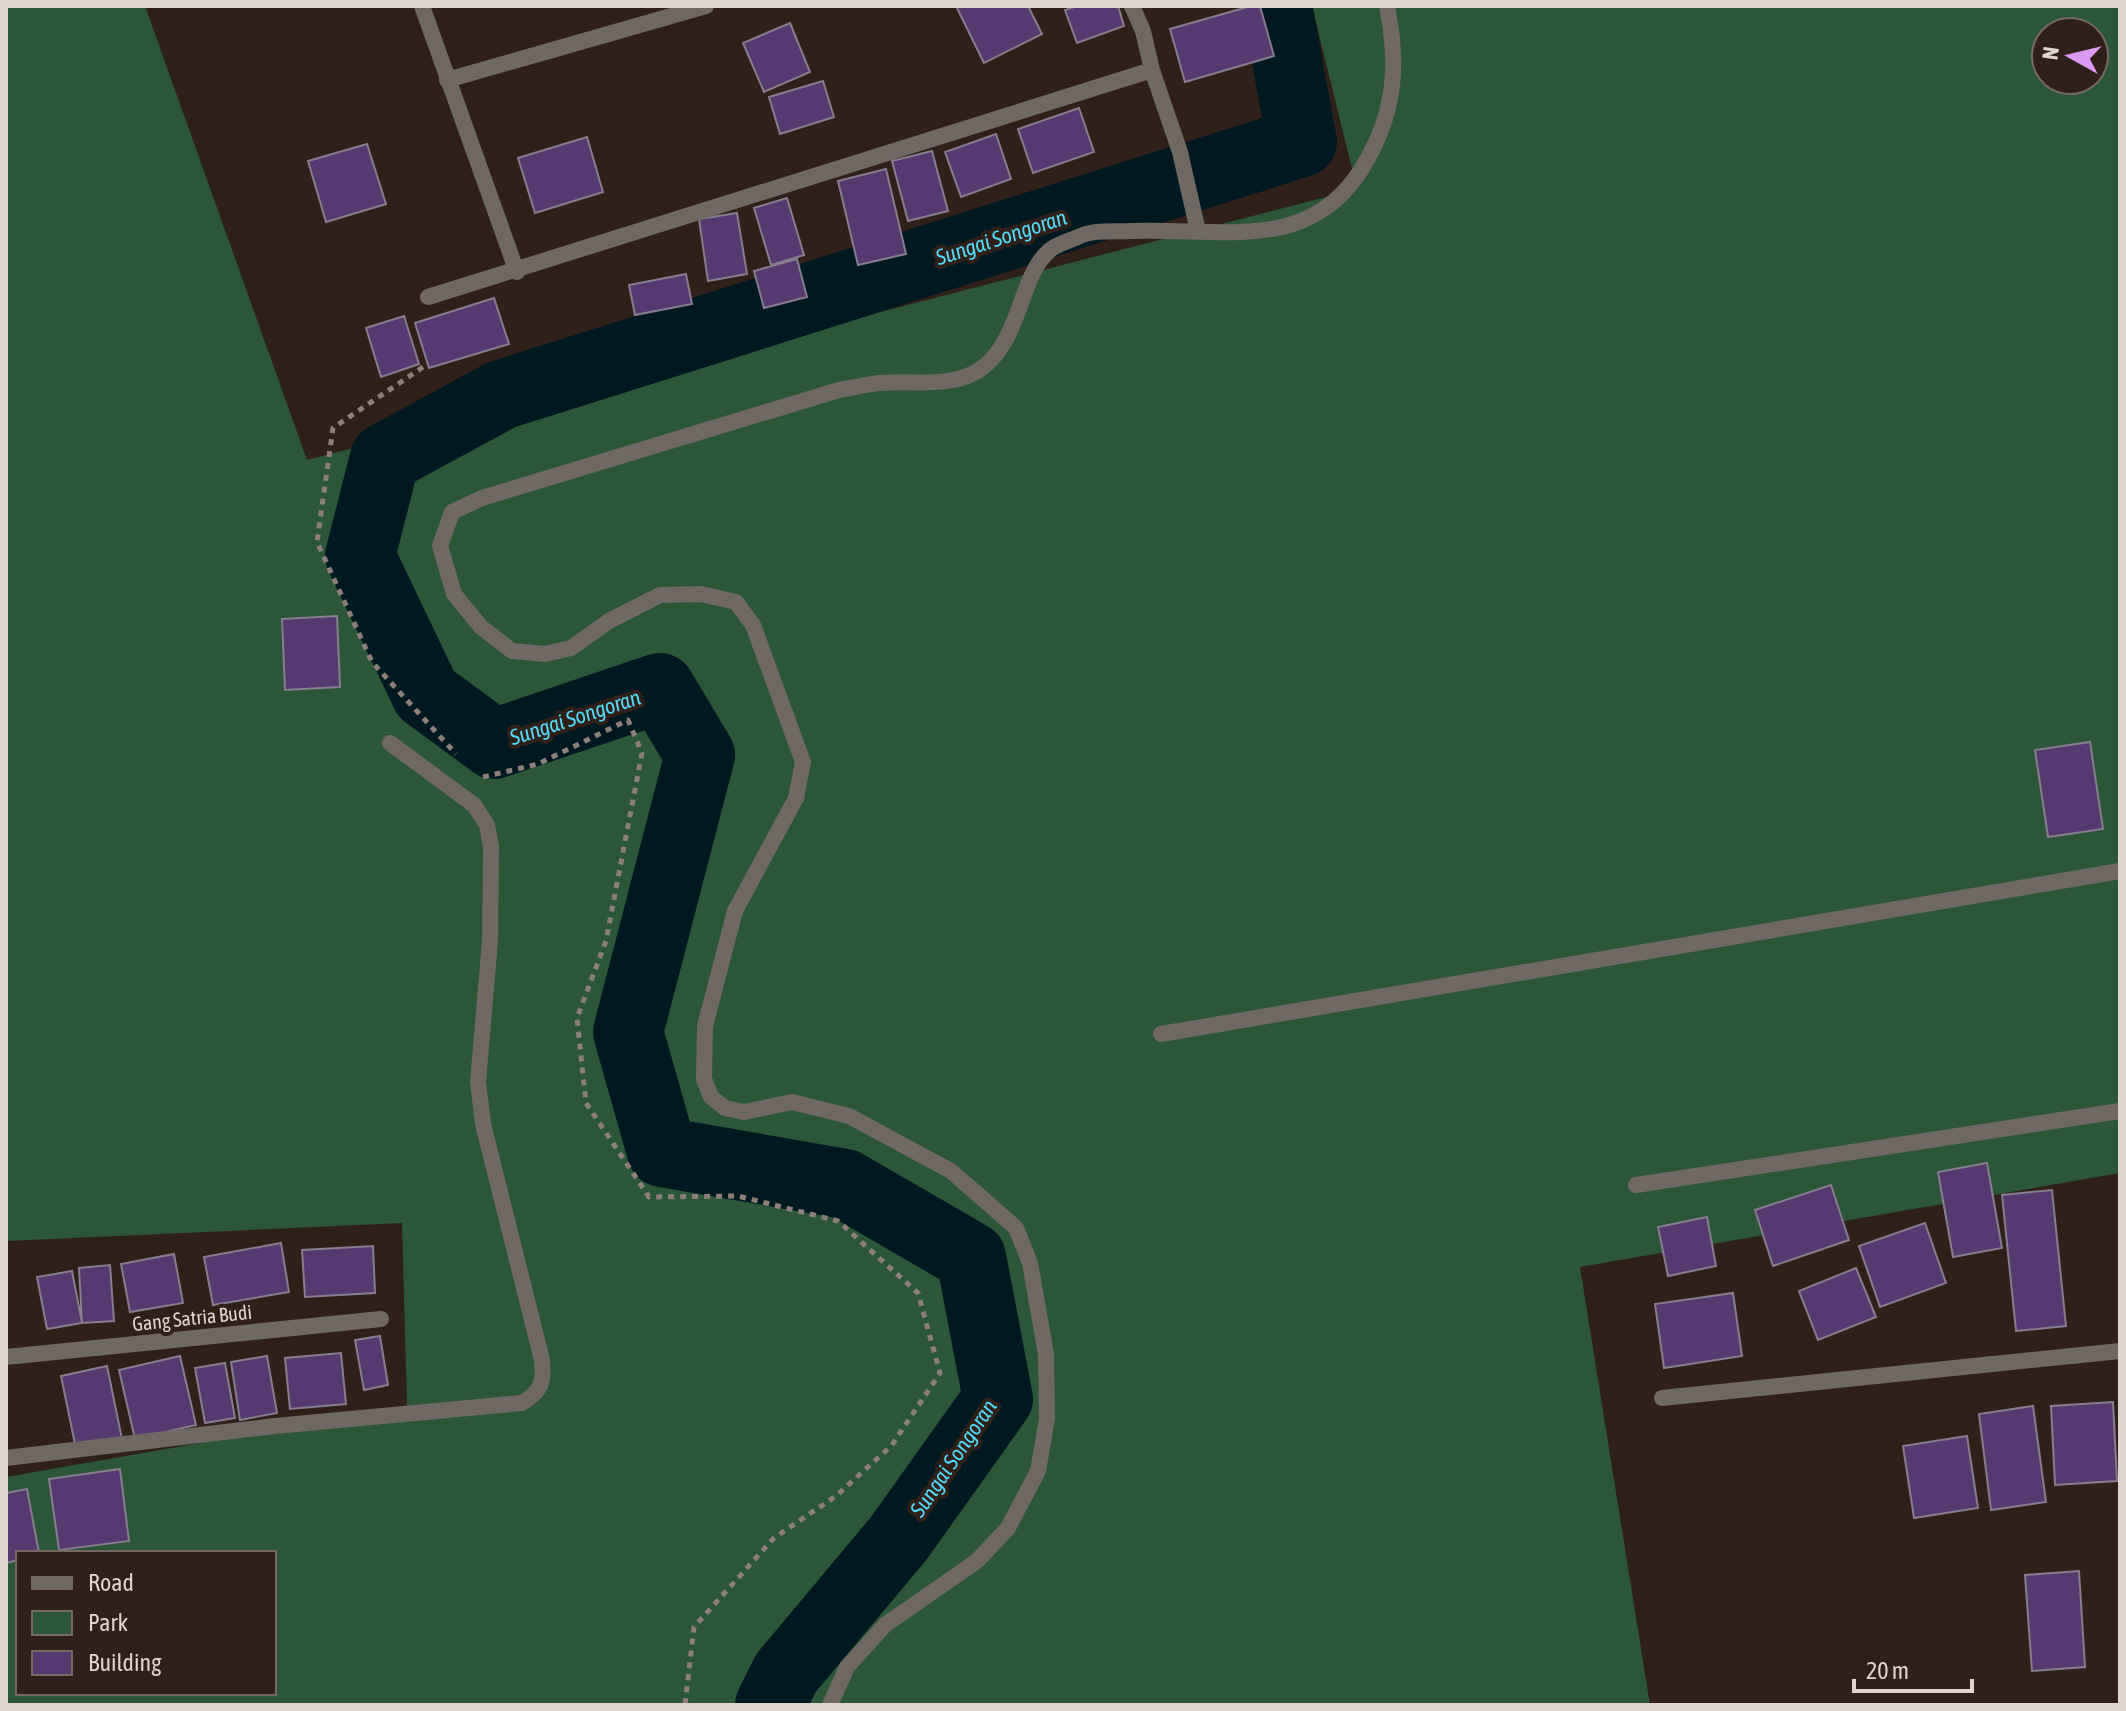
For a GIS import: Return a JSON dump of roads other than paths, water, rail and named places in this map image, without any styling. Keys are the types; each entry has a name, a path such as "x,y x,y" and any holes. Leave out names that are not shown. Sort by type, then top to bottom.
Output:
{"street":[{"path":"422,6 517,272"},
{"path":"447,80 706,6"},
{"path":"1132,6 1143,31 1152,70 1180,152 1198,231"},
{"path":"830,1705 847,1667 885,1625 977,1561 1008,1528 1038,1471 1047,1419 1046,1354 1030,1263 1016,1228 951,1171 849,1116 792,1102 744,1112 725,1108 711,1097 704,1079 705,1026 735,911 796,798 803,762 753,625 736,602 701,594 660,595 609,621 571,648 545,654 512,651 481,627 454,594 440,546 452,512 482,498 839,390 881,383 943,382 977,372 1003,344 1020,314 1035,271 1050,250 1084,233 1256,231 1299,225 1320,214 1363,168 1393,100 1395,44 1387,6"},
{"path":"428,297 517,272 1152,70"},
{"path":"6,1458 275,1426 522,1403 535,1395 544,1382 542,1360 483,1124 478,1082 490,941 491,847 487,825 474,805 390,743"},
{"path":"1161,1034 2120,871"},
{"path":"1636,1185 2120,1111"},
{"name":"Gang Satria Budi","path":"6,1357 381,1319"},
{"path":"1662,1398 2120,1351"}],"waterway":[{"name":"Sungai Songoran","path":"770,1705 786,1673 899,1538 998,1399 971,1257 845,1184 662,1152 628,1032 700,755 660,688 494,744 426,694 360,556 385,458 501,395 1302,142 1277,6"}]}
